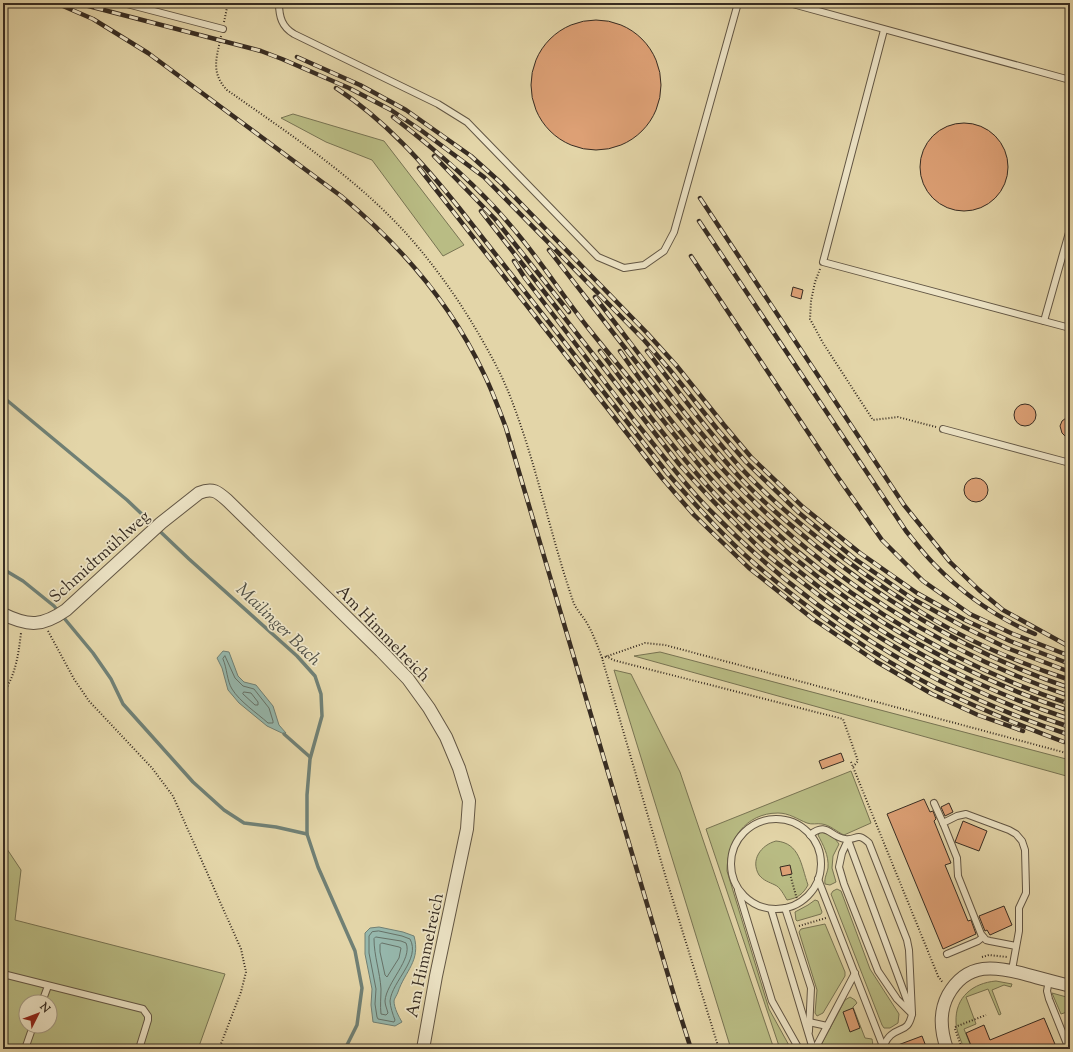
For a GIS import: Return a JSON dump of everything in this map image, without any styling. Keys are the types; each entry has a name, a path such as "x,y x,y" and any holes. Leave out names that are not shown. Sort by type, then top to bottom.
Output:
{"street":[{"name":"Schmidtmühlweg","path":"3,614 23,622 34,624 48,621 66,610 161,523 199,493 205,490 211,490"},
{"name":"Am Himmelreich","path":"211,490 219,493 228,501 381,651 408,680 446,737 460,768 469,801 468,829 436,976 423,1049"},
{"path":"947,1049 942,1032 943,1008 950,991 958,981 970,973 980,969 994,967 1012,970 1070,986"}],"lane":[{"path":"123,3 223,29"},
{"path":"279,3 282,22 285,27 294,34 438,104 467,122 598,257 624,268 644,265 664,251 674,232 738,3"},
{"path":"789,3 1070,80"},
{"path":"884,30 823,262 1070,328"},
{"path":"1044,321 1070,229"},
{"path":"943,429 1070,463"},
{"path":"934,803 957,858 958,876 983,937 990,942 1016,946"},
{"path":"943,823 962,814 970,815 1009,830 1016,834 1022,841 1025,850 1026,893 1019,908 1020,924 1012,970"},
{"path":"736,886 745,897 757,905 771,909 785,908 798,903 810,893 818,879 821,864 818,848 810,835 798,824 784,819 768,819 753,824 742,833 734,845 731,859 731,873 772,1001 799,1049"},
{"path":"810,835 816,829 824,829 841,839 848,840 856,837 863,837 869,843 908,940 912,1014 910,1023 902,1030 891,1034 883,1048"},
{"path":"848,840 912,1014"},
{"path":"848,840 838,867 844,884 878,971 897,999 912,1014"},
{"path":"818,879 883,1048"},
{"path":"785,908 811,988 808,1036"},
{"path":"771,909 808,1036 814,1049"},
{"path":"947,954 978,941 983,937"},
{"path":"814,1049 828,1026 855,973"},
{"path":"3,974 143,1009 148,1016 148,1020 139,1049"},
{"path":"1049,980 1047,990 1049,999 1069,1049"},
{"path":"45,994 48,986"},
{"path":"809,1022 828,1026"},
{"path":"25,1049 30,1034"}],"path":[{"path":"228,3 217,57 216,72 220,82 227,90 330,164 403,230 449,286 476,329 510,395 574,604 594,634 602,658 666,878 719,1049"},
{"path":"823,262 815,282 811,301 810,319 823,343 873,420 898,417 943,429"},
{"path":"48,621 74,679 89,701 152,768 173,796 241,949 245,961 246,972 241,992 219,1049"},
{"path":"3,694 11,681 17,663 23,622"},
{"path":"602,658 645,643 665,645 1070,754"},
{"path":"606,656 613,660 843,719 858,760 854,767"},
{"path":"851,762 938,976 950,991"},
{"path":"790,874 798,903"},
{"path":"792,928 833,916"},
{"path":"955,1027 986,1014"},
{"path":"954,1023 962,1049"}],"green space":[{"path":"293,114 384,141 464,245 443,256 372,160 326,142 281,118"},
{"path":"660,652 1070,760 1070,777 634,656"},
{"path":"614,670 631,674 680,772 774,1049 731,1049"},
{"path":"851,771 871,823 844,835 831,827 820,824 809,824 786,814 766,814 747,823 734,839 730,849 727,871 769,1009 791,1049 780,1049 706,829"},
{"path":"821,832 832,835 839,844 833,856 832,868 836,882 830,885 825,884 828,859 818,835"},
{"path":"776,841 790,846 795,851 801,863 808,885 800,895 787,900 779,887 763,879 759,875 756,864 758,854 766,846"},
{"path":"3,843 21,870 15,920 225,974 198,1049 3,1049"},
{"path":"837,889 841,891 870,969 899,1014 898,1023 890,1028 884,1028 882,1025 831,894"},
{"path":"815,900 818,901 822,912 821,914 797,921 795,912"},
{"path":"825,924 845,972 845,976 823,1013 817,1016 815,1013 817,990 799,932 801,929"},
{"path":"996,981 1012,984 1011,987 1004,985 992,990 1001,1014 999,1015 988,989 966,997 976,1024 964,1029 972,1049 964,1049 956,1025 956,1013 959,1005 962,999 973,988 988,982"},
{"path":"1052,993 1070,998 1070,1011 1061,1014"},
{"path":"850,997 857,1003 853,1007 865,1038 872,1039 872,1047 870,1049 860,1049 839,1046 819,1049 845,1000"}],"water":[{"path":"223,651 229,652 238,676 244,682 256,685 273,706 279,725 286,733 284,734 267,726 239,703 228,690 222,668 217,658"},
{"path":"379,927 414,936 416,945 414,959 394,1000 398,1015 402,1022 395,1026 373,1022 371,1005 372,989 365,954 365,933 370,928"}],"building":[{"path":"596,20 609,21 621,25 642,39 656,60 660,72 660,98 656,110 642,131 621,145 609,149 596,150 583,149 571,145 550,131 536,110 532,98 531,85 532,72 536,60 550,39 571,25 583,21"},
{"path":"964,123 981,126 995,136 1005,150 1008,167 1005,184 995,198 981,208 964,211 947,208 933,198 923,184 920,167 923,150 933,136 947,126"},
{"path":"793,287 803,290 801,299 791,296"},
{"path":"1025,404 1033,407 1036,415 1033,423 1025,426 1017,423 1014,415 1017,407"},
{"path":"1070,415 1070,441 1062,433 1060,426 1062,421"},
{"path":"976,478 984,482 988,490 984,498 976,502 968,498 964,490 968,482"},
{"path":"841,753 844,761 822,769 819,761"},
{"path":"924,799 930,812 933,811 936,819 934,821 951,863 945,865 968,921 971,920 976,934 943,949 887,814"},
{"path":"949,803 953,812 945,816 941,807"},
{"path":"963,821 987,831 979,851 955,842"},
{"path":"790,865 792,874 782,876 780,867"},
{"path":"1004,906 1012,925 990,935 987,930 985,931 979,916"},
{"path":"853,1008 860,1028 850,1032 843,1012"},
{"path":"1044,1018 1057,1049 970,1049 972,1048 966,1033 984,1025 990,1040"},
{"path":"922,1036 927,1049 890,1049 890,1048"}],"waterway":[{"name":"Mailinger Bach","path":"3,397 127,500 189,559 297,656 315,676 321,694 322,716 310,759 307,795 307,834 318,867 355,951 362,988 357,1025 345,1049"},
{"path":"3,569 23,581 54,606 93,653 111,679 123,704 193,782 224,810 244,823 276,827 307,834"},
{"path":"284,734 310,757"}],"railway":[{"path":"56,3 93,19 148,53 341,196 383,234 422,276 439,298 470,346 486,379 506,428 691,1049"},
{"path":"77,3 261,51 349,88 391,110 484,177 644,340 746,462 798,512 855,559 913,599 964,627 1007,648 1070,672"},
{"path":"297,57 360,85 406,110 471,156 500,182 647,333 676,365 751,457 803,507 860,553 917,593 967,621 1010,641 1070,664"},
{"path":"336,88 371,114 418,159 460,209 668,474 720,531 754,563 774,580 842,631 865,647 913,675 936,688 984,710 1064,742"},
{"path":"393,117 455,168 498,211 521,238 589,329 710,478 757,525 797,560 838,592 927,648 973,672 1021,693 1070,711"},
{"path":"434,156 495,219 569,312"},
{"path":"419,168 662,478 694,515 749,568 813,619 877,662 932,694 978,715 1023,731"},
{"path":"700,198 904,505 950,562 979,590 1003,610 1070,647"},
{"path":"481,211 679,464 730,519 767,555 829,603 894,646 927,665 997,700 1070,727"},
{"path":"699,221 916,544 945,575 969,595 1007,621 1035,634"},
{"path":"549,250 714,459 767,514 805,547 845,579 887,608 931,634 976,658 1022,678 1070,696"},
{"path":"691,256 837,476 882,540 923,581 970,614 1013,634 1070,656"},
{"path":"514,261 525,278 634,420 686,483 704,504 743,542 784,578 827,612 920,670 969,695 1019,717 1070,735"},
{"path":"595,297 681,408 717,451 744,482 784,520 845,569 905,610 936,628 1001,661 1070,688"},
{"path":"600,351 656,424 715,494 753,531 793,566 835,599 879,629 924,656 972,680 1020,701 1070,719"},
{"path":"620,351 670,419 711,468 761,519 800,554 841,586 928,642 974,665 1022,686 1070,704"},
{"path":"647,351 704,424 759,487 812,533 844,558 887,589 946,627 1029,665 1070,680"}]}
